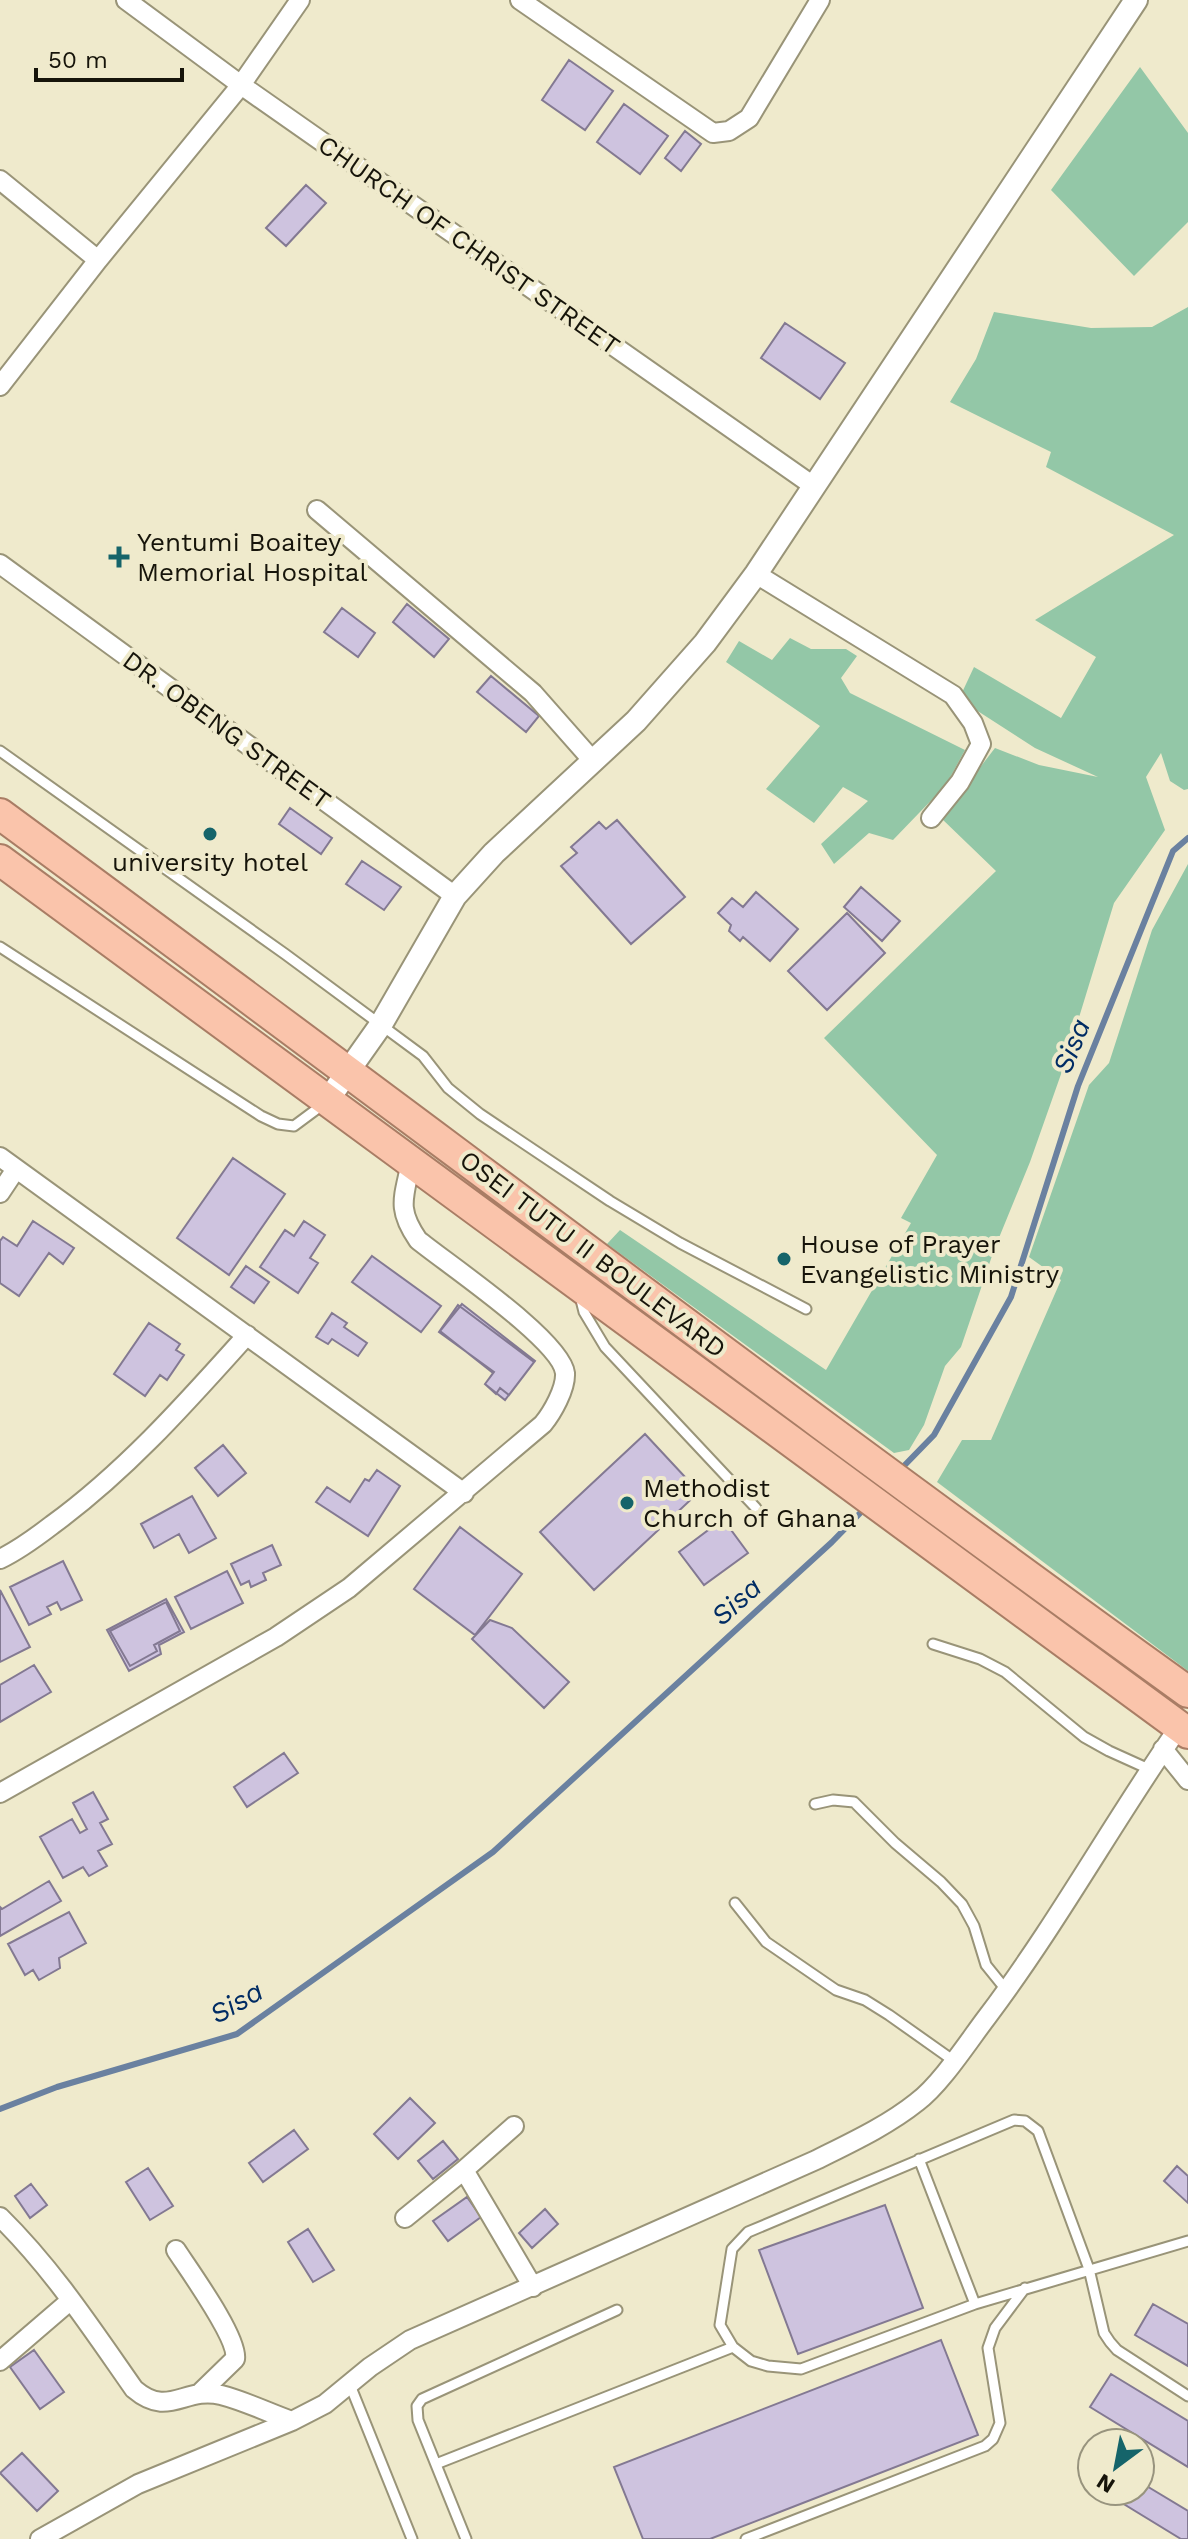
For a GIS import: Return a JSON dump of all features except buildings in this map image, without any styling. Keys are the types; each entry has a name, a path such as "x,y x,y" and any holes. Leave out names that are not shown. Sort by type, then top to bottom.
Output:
{"highway":[{"name":"OSEI TUTU II BOULEVARD","path":"0,814 350,1071 843,1442 1188,1692"},
{"name":"OSEI TUTU II BOULEVARD","path":"0,860 932,1547 1177,1736"}],"street":[{"name":"CHURCH OF CHRIST STREET","path":"126,0 241,85 815,487"},
{"path":"0,386 241,85 300,0"},
{"path":"520,0 713,133 729,131 749,118 820,0"},
{"path":"327,1101 380,1026 455,896 494,853 636,721 677,677 756,574 1136,0"},
{"path":"0,180 98,260"},
{"path":"317,510 533,693 593,761"},
{"name":"DR. OBENG STREET","path":"0,564 455,896"},
{"path":"756,574 953,695 973,723 981,744 960,782 931,818"},
{"path":"0,1157 464,1493"},
{"path":"0,1793 276,1637 349,1588 464,1493 555,1410 565,1373 555,1353 523,1321 418,1240 405,1222 403,1203 411,1162"},
{"path":"0,1193 16,1169"},
{"path":"0,1559 80,1505 127,1465 247,1335"},
{"path":"40,2539 138,2484 292,2421 325,2404 370,2367 410,2340 816,2160 918,2101 954,2061 1007,1991 1151,1770 1177,1736"},
{"path":"1177,1736 1188,1780"},
{"path":"405,2218 514,2126"},
{"path":"464,2170 533,2287"},
{"path":"0,2217 27,2244 134,2389 146,2400 163,2404 200,2393 221,2395 292,2421"},
{"path":"176,2250 226,2329 236,2352 235,2359 200,2393"},
{"path":"0,2361 71,2300"}],"lane":[{"path":"0,751 423,1056 448,1088 480,1114 680,1243 806,1309"},
{"path":"0,947 269,1120 294,1126 327,1101"},
{"path":"577,1285 584,1312 605,1347 756,1508"},
{"path":"933,1644 980,1659 1005,1672 1084,1737 1151,1770"},
{"path":"815,1804 833,1800 854,1802 895,1843 941,1882 962,1904 974,1926 986,1965 1007,1991"},
{"path":"735,1903 766,1942 836,1990 877,2007 954,2061"},
{"path":"1188,2241 1089,2269 975,2304 801,2369 751,2361 733,2347 720,2325 732,2249 748,2232 1014,2120 1025,2121 1038,2131 1089,2269 1104,2333 1117,2350 1188,2396"},
{"path":"919,2159 975,2304"},
{"path":"746,2539 985,2446 993,2439 1000,2423 988,2348 995,2328 1025,2288"},
{"path":"466,2539 416,2411 422,2399 617,2310"},
{"path":"436,2464 733,2347"},
{"path":"350,2385 412,2539"}],"green space":[{"path":"1140,67 1188,133 1188,222 1134,276 1051,190"},
{"path":"1188,307 1188,789 1184,790 1170,781 1161,753 1146,777 1165,830 1114,903 1066,1060 961,1347 945,1366 924,1425 909,1450 894,1453 607,1244 620,1230 826,1370 911,1223 901,1218 937,1155 824,1038 996,871 941,818 995,748 1039,765 1098,777 1035,748 959,699 974,667 1061,718 1096,657 1035,620 1174,535 1046,467 1051,452 950,402 976,359 994,312 1091,328 1152,327"},
{"path":"790,638 811,649 846,649 857,656 841,678 850,693 965,750 946,785 893,840 869,833 834,864 821,844 868,801 843,787 814,823 766,789 820,726 726,662 739,641 772,660"},
{"path":"1188,864 1188,1671 937,1482 962,1440 991,1440 1061,1280 1029,1257 1089,1085 1109,1063 1152,930"}],"waterway":[{"name":"Sisa","path":"899,1471 934,1435 1011,1297 1078,1086 1173,851 1188,838"},
{"name":"Sisa","path":"0,2109 57,2087 237,2034 493,1852 832,1542 867,1506"}],"place":[{"name":"Yentumi Boaitey Memorial Hospital","path":"119,557"},
{"name":"university hotel","path":"210,834"},
{"name":"House of Prayer Evangelistic Ministry","path":"784,1259"},
{"name":"Methodist Church of Ghana","path":"627,1503"}]}
